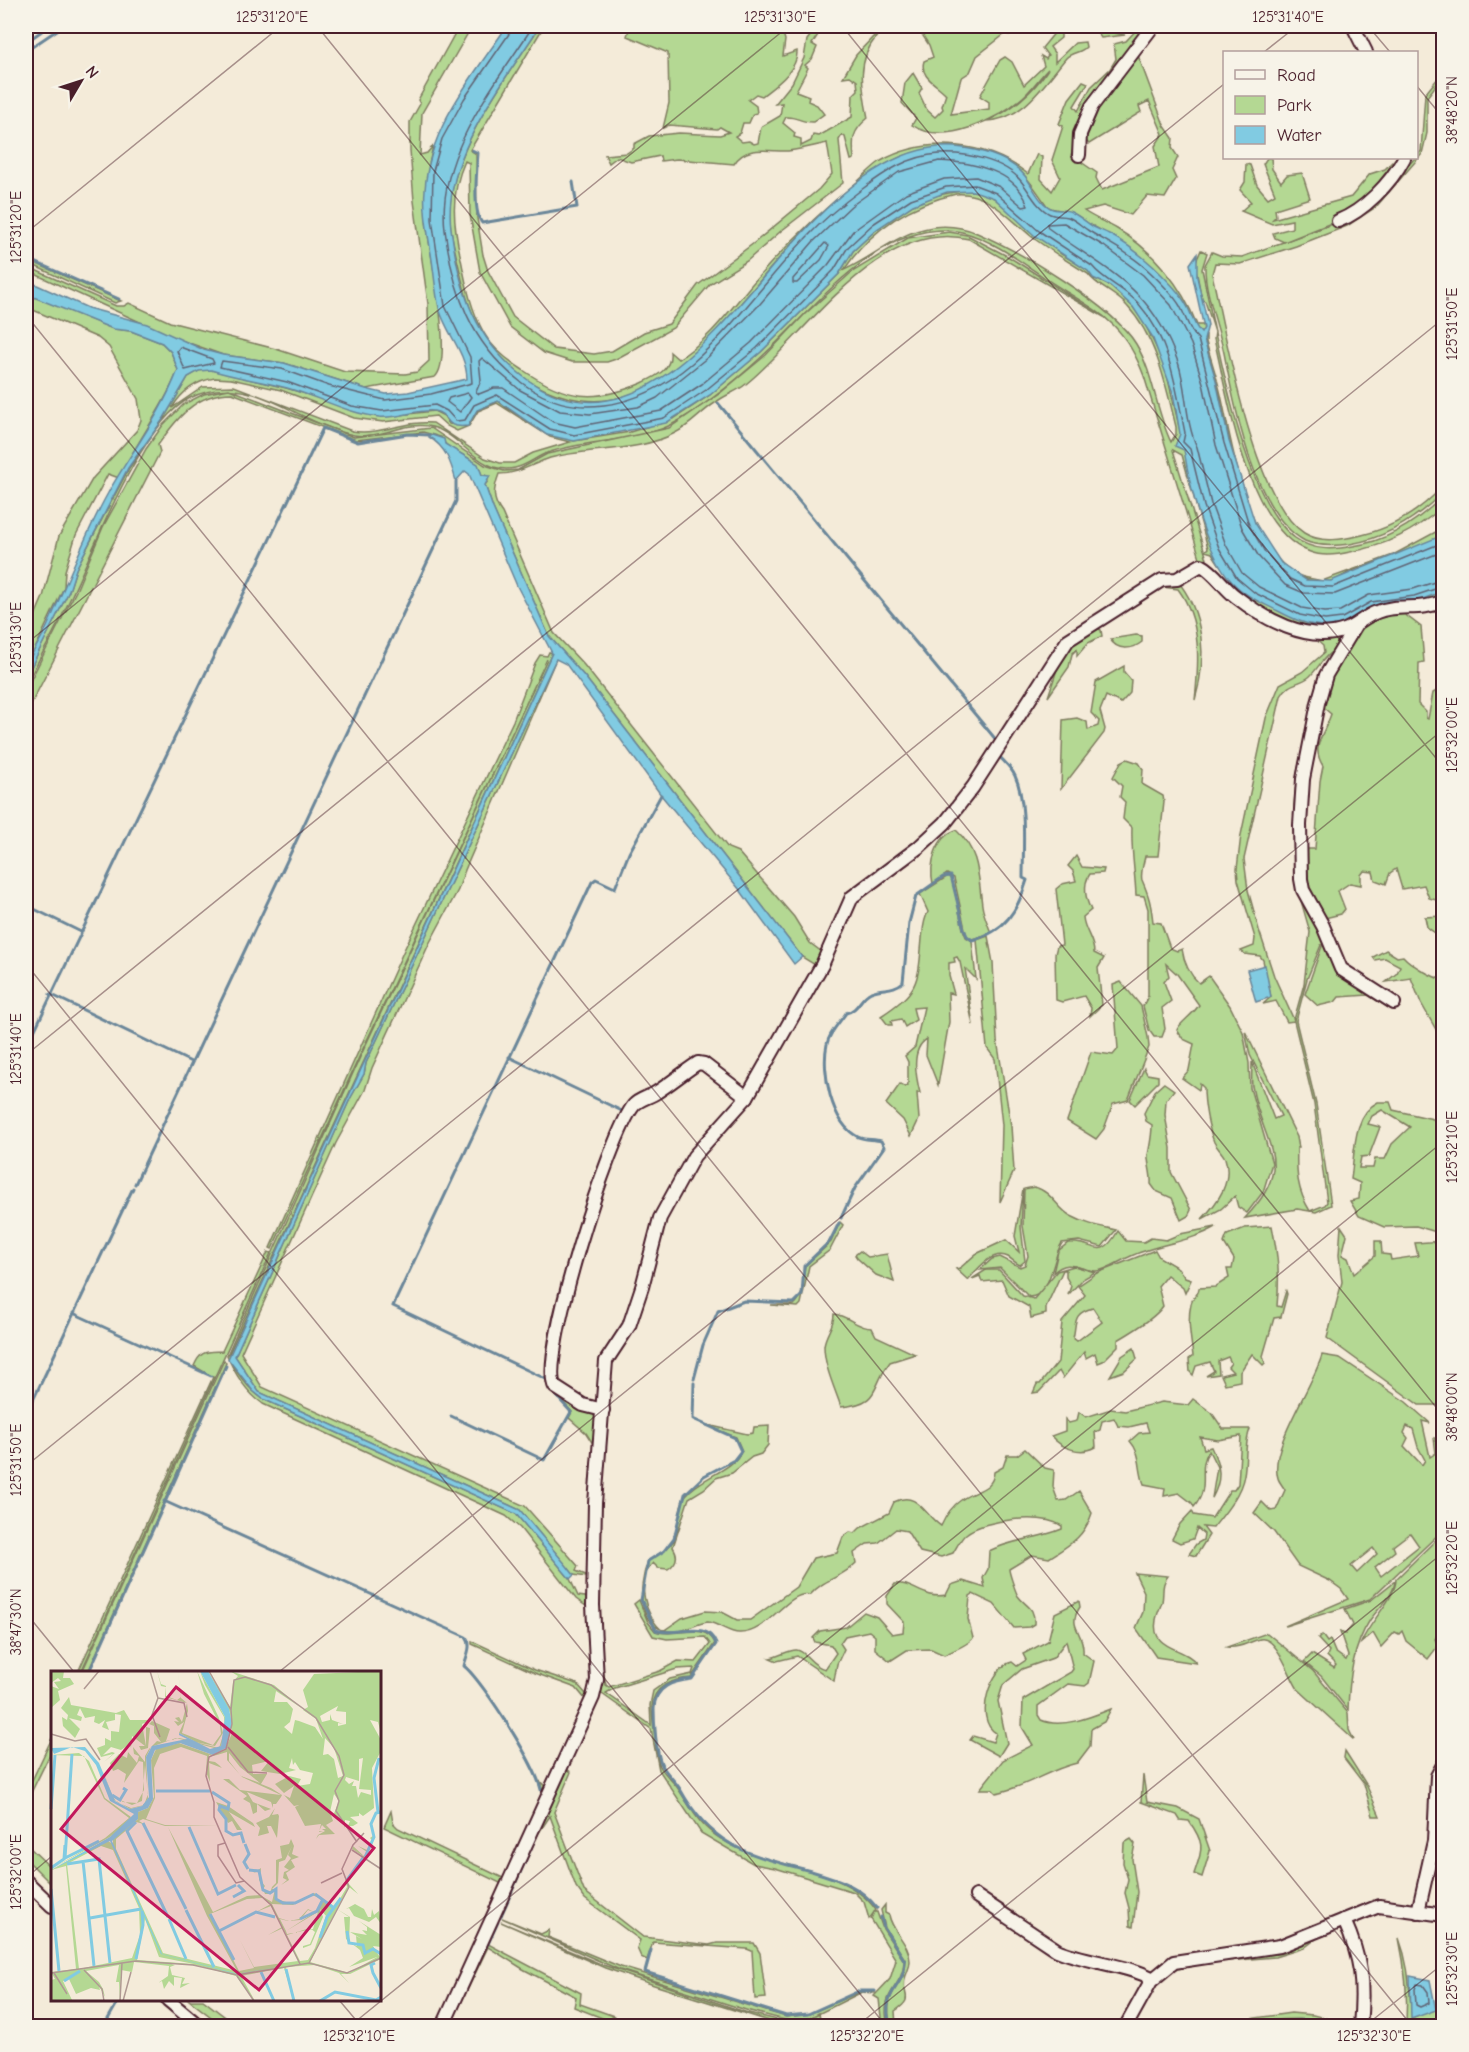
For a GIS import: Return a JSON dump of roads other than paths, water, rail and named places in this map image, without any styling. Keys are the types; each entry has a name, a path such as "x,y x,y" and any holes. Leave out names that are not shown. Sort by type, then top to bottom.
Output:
{"street":[{"path":"1078,155 1080,134 1092,106 1153,26"},
{"path":"1353,26 1366,51"},
{"path":"1338,221 1356,213 1370,200 1396,171 1403,159"},
{"path":"442,2026 593,1698 597,1680 593,1605 595,1503 606,1361 628,1326 642,1287 660,1218 694,1156 747,1097 822,965 852,897 919,847 945,824 973,787 1068,640 1162,580 1177,579 1201,565 1252,609 1286,626 1310,632 1328,633 1344,630 1376,612 1387,609 1419,609 1443,601"},
{"path":"1357,624 1326,675 1318,703 1304,779 1300,825 1301,879 1303,890 1323,926 1341,969 1394,1003"},
{"path":"603,1410 584,1405 555,1387 553,1368 567,1285 605,1169 626,1116 635,1103 657,1092 698,1064 704,1064 747,1097"},
{"path":"1418,1912 1434,1841 1437,1776 1443,1763"},
{"path":"26,1881 51,1905"},
{"path":"976,1896 1071,1957 1139,1973 1153,1979"},
{"path":"1126,2026 1153,1979 1174,1962 1280,1946 1379,1906 1443,1915"},
{"path":"1344,1920 1356,1947 1362,1972 1360,2026"},
{"path":"169,2001 200,2026"}],"water":[{"path":"507,26 540,26 494,96 466,148 456,175 451,202 451,228 454,251 465,294 482,332 510,365 528,380 569,399 609,400 647,386 682,362 716,331 802,233 863,178 899,157 918,151 938,147 973,149 997,157 1017,168 1048,207 1071,212 1115,237 1138,254 1176,290 1201,333 1204,328 1190,264 1197,254 1197,277 1208,325 1204,340 1216,380 1229,441 1255,523 1281,563 1306,580 1331,581 1443,535 1443,591 1368,617 1326,626 1313,625 1295,619 1242,591 1223,570 1207,538 1190,483 1184,450 1175,446 1180,434 1173,393 1152,336 1133,307 1110,286 1093,278 1088,271 1035,236 994,198 974,191 947,192 913,205 877,229 853,251 839,274 761,352 710,395 666,423 574,441 547,435 498,401 477,410 468,426 460,426 450,423 443,415 434,411 386,417 367,415 287,388 211,370 199,371 188,377 164,418 128,468 76,569 69,591 26,677 30,657 47,627 99,509 154,418 178,370 171,352 162,343 131,331 113,329 31,296 26,293 26,280 88,308 147,324 204,350 223,355 284,363 386,394 408,392 467,379 460,351 442,317 436,295 426,222 425,190 428,167 444,124 467,83"},
{"path":"429,434 444,439 445,444 478,464 482,475 490,476 485,485 493,508 549,636 585,677 802,957 794,964 740,890 661,795 566,664 556,659 366,1063 364,1074 350,1099 235,1356 259,1392 520,1510 574,1575 570,1579 516,1514 263,1399 253,1391 228,1359 552,653 517,586 469,474 465,471 456,481 447,456 429,437"},
{"path":"1265,965 1271,997 1256,1002 1247,970"},
{"path":"1410,1976 1430,1980 1436,2010 1411,2019"}],"waterway":[{"path":"26,42 49,26"},
{"path":"26,51 63,26"},
{"path":"472,150 478,153 476,200 482,223 577,207 573,182"},
{"path":"26,258 119,299"},
{"path":"718,403 997,741"},
{"path":"26,1048 323,428 358,442 408,434 429,435"},
{"path":"135,1184 456,501 456,481"},
{"path":"841,1218 855,1188 884,1147 881,1141 858,1137 849,1130 835,1109 827,1082 828,1040 846,1013 854,1009 867,994 895,987 903,982 909,923 916,896 943,877 951,876 964,929 972,940 1002,925 1014,910 1027,880 1023,878 1023,812 1015,776 998,755"},
{"path":"548,1380 393,1306 592,882 596,879 615,888 629,853 661,795"},
{"path":"26,905 81,932"},
{"path":"50,994 191,1062"},
{"path":"509,1057 624,1112"},
{"path":"26,1415 133,1188"},
{"path":"694,1379 703,1345 718,1311 744,1301 794,1303 802,1295 804,1266 830,1241 839,1223"},
{"path":"73,1313 211,1376"},
{"path":"89,1671 226,1366"},
{"path":"694,1383 693,1419 735,1438 741,1451 734,1460 704,1476 685,1494 674,1538 664,1551 648,1561 641,1600 656,1630 664,1632 698,1630 712,1636 716,1644 692,1679 672,1683 657,1695 654,1715 659,1758 692,1809 719,1837 751,1854 839,1880 855,1888 877,1908"},
{"path":"451,1416 544,1460 571,1412 549,1388"},
{"path":"164,1501 466,1637 469,1647 464,1666 484,1689 523,1750 540,1786 542,1797"},
{"path":"500,1918 537,1835"},
{"path":"26,1889 34,1897"},
{"path":"881,1917 884,1928 905,1961 901,1978 888,2004 890,2026"},
{"path":"488,1944 498,1922"},
{"path":"651,1950 645,1972 786,2016 808,2014 859,1991 875,1991"},
{"path":"104,2026 118,2001"},
{"path":"1417,2026 1444,2019"},
{"path":"1237,2026 1306,2020 1333,2026"}]}
